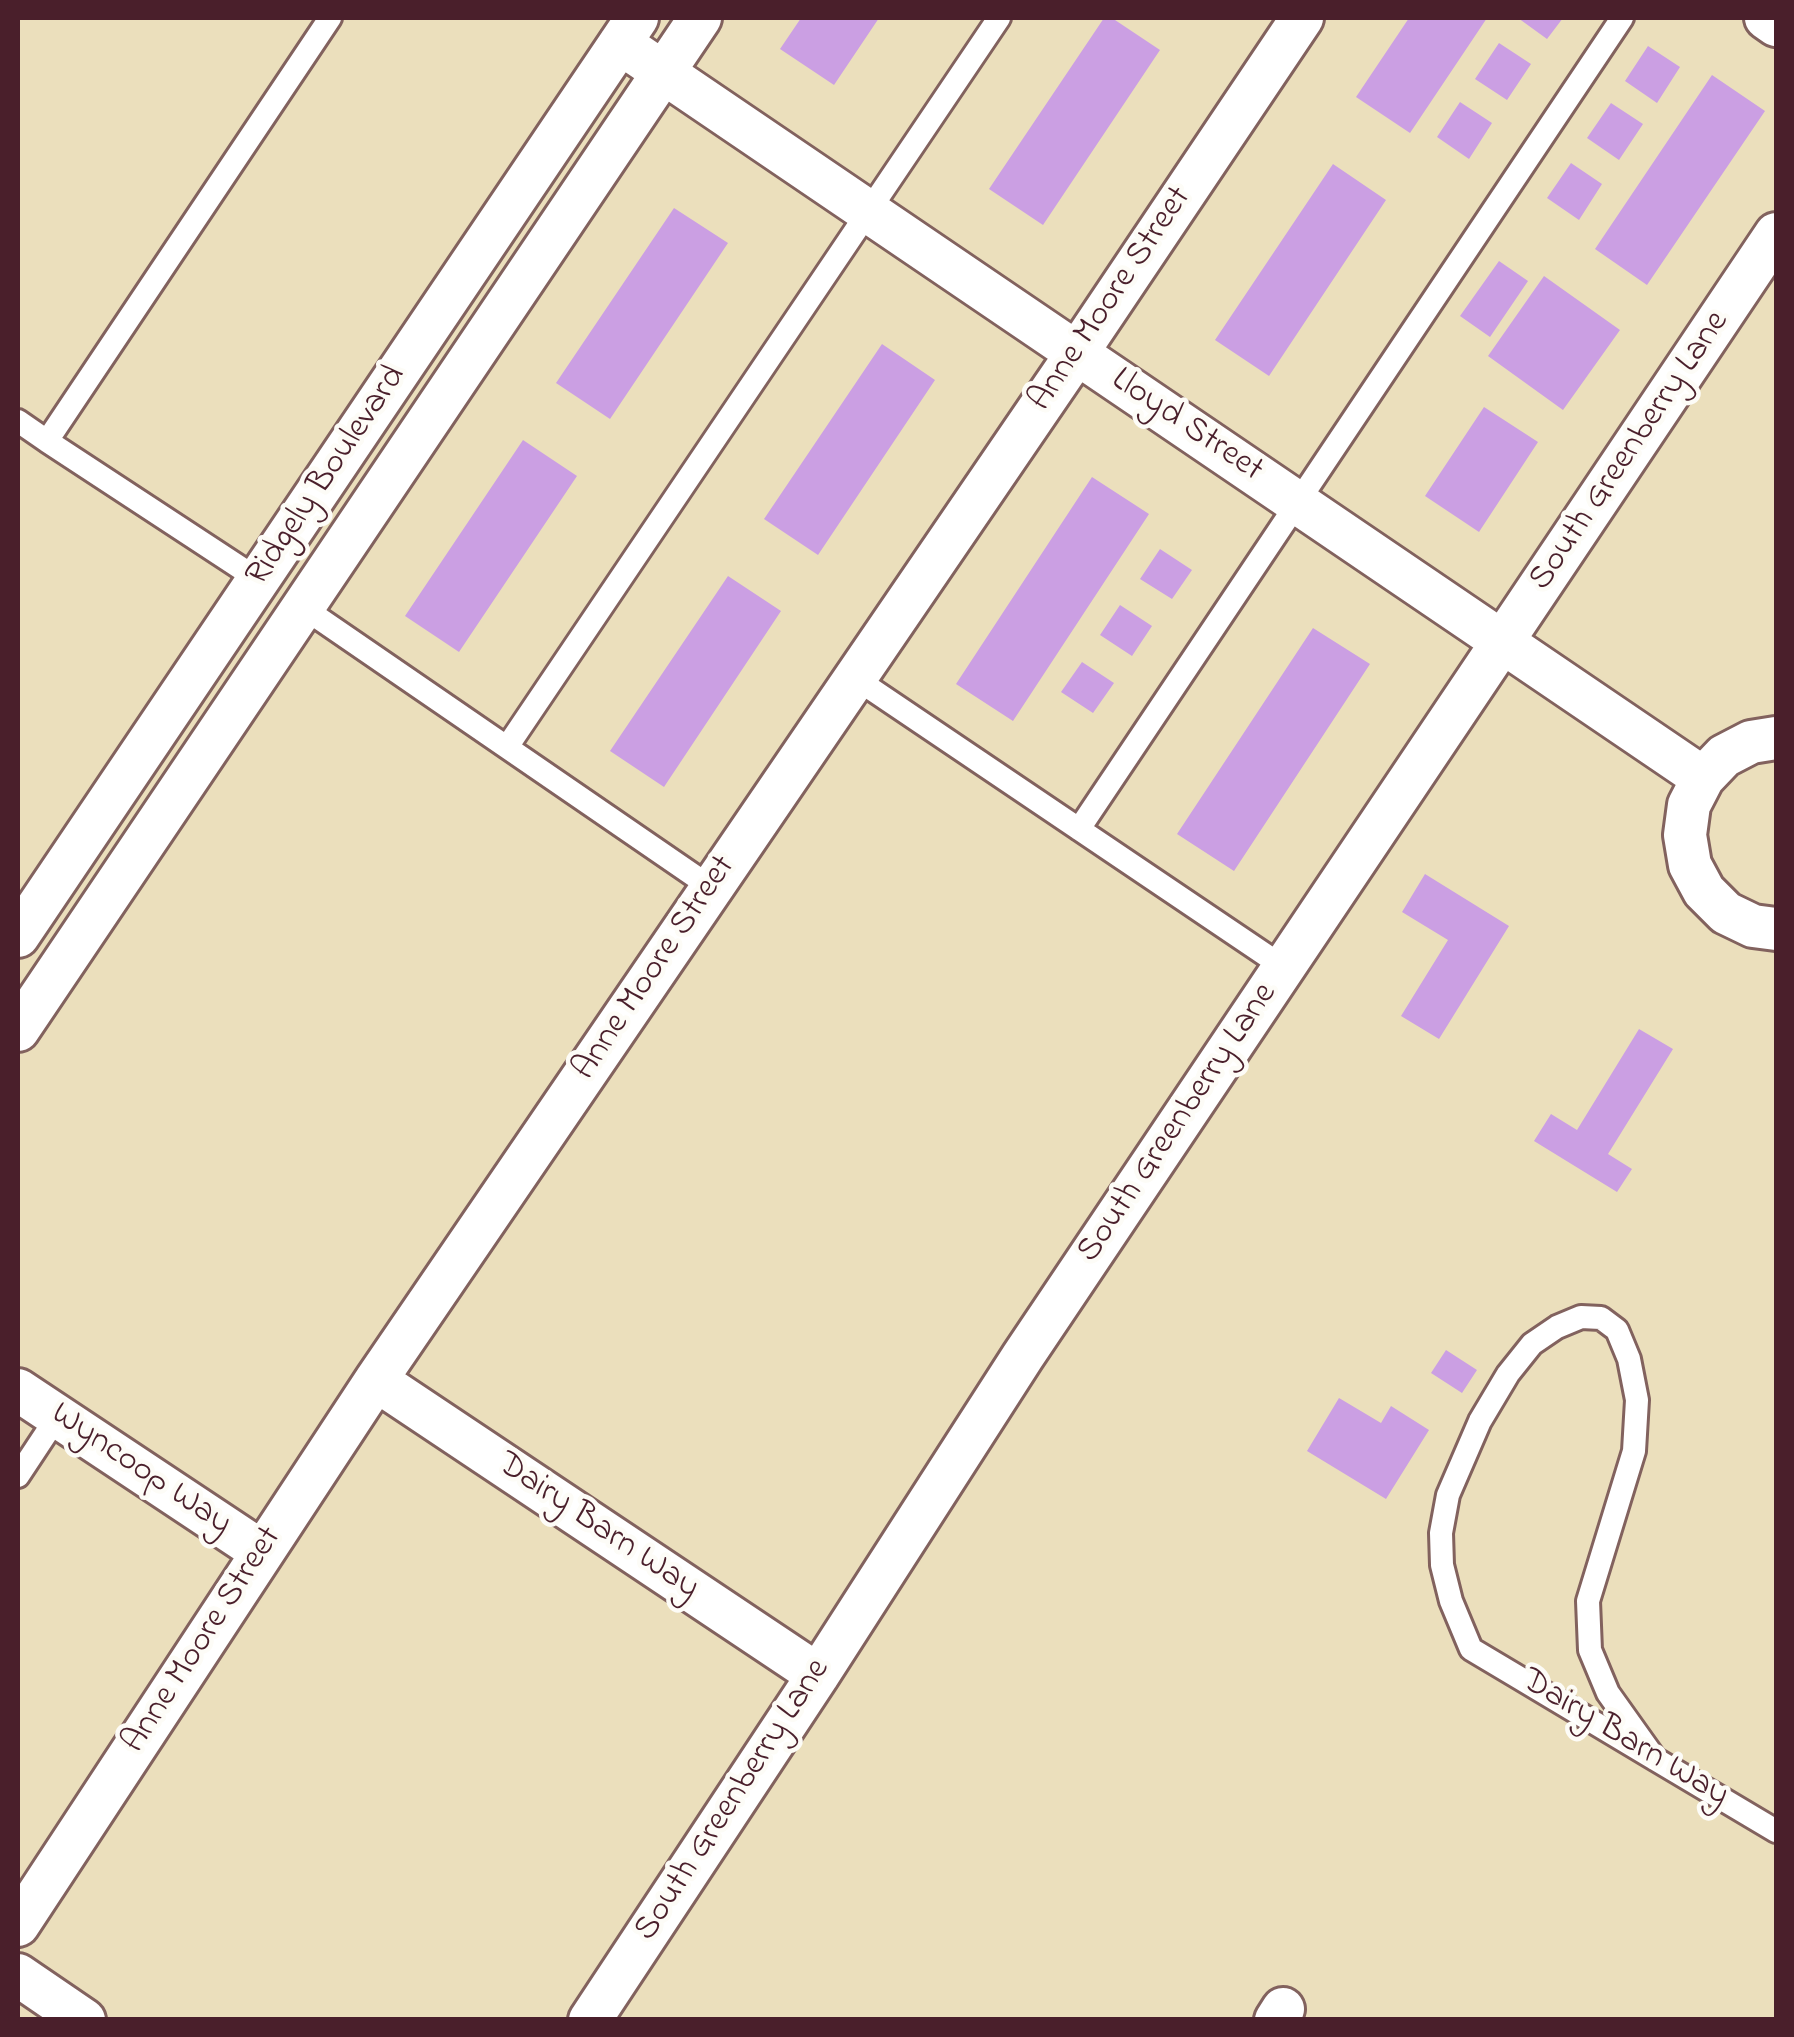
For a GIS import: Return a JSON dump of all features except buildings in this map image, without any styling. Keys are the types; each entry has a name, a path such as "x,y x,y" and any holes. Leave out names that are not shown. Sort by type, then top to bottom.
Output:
{"street":[{"name":"Ridgely Boulevard","path":"18,1030 700,18"},
{"name":"Anne Moore Street","path":"18,1926 376,1380 1302,18"},
{"path":"1766,18 1776,25"},
{"name":"Ridgely Boulevard","path":"18,936 628,30"},
{"name":"Lloyd Street","path":"628,30 664,73 1703,778"},
{"name":"South Greenberry Lane","path":"590,2020 1023,1356 1776,234"},
{"path":"1776,738 1751,742 1724,756 1703,778 1690,805 1685,835 1690,865 1704,891 1726,913 1753,926 1776,929"},
{"path":"111,799 154,827"},
{"name":"Dairy Barn Way","path":"376,1380 818,1675"},
{"name":"Wyncoop Way","path":"18,1390 262,1552"},
{"path":"18,1975 84,2020"}],"lane":[{"path":"47,441 330,18"},
{"path":"506,746 999,18"},
{"path":"1079,828 1622,18"},
{"path":"18,421 259,580"},
{"path":"301,606 712,888"},
{"path":"855,678 1285,968"},
{"name":"Dairy Barn Way","path":"1655,1759 1608,1692 1590,1650 1588,1601 1634,1451 1637,1400 1617,1330 1601,1318 1580,1317 1557,1326 1532,1344 1508,1374 1480,1421 1448,1495 1441,1533 1442,1565 1451,1601 1471,1649 1655,1759 1776,1831"},
{"path":"18,1476 58,1417"}]}
